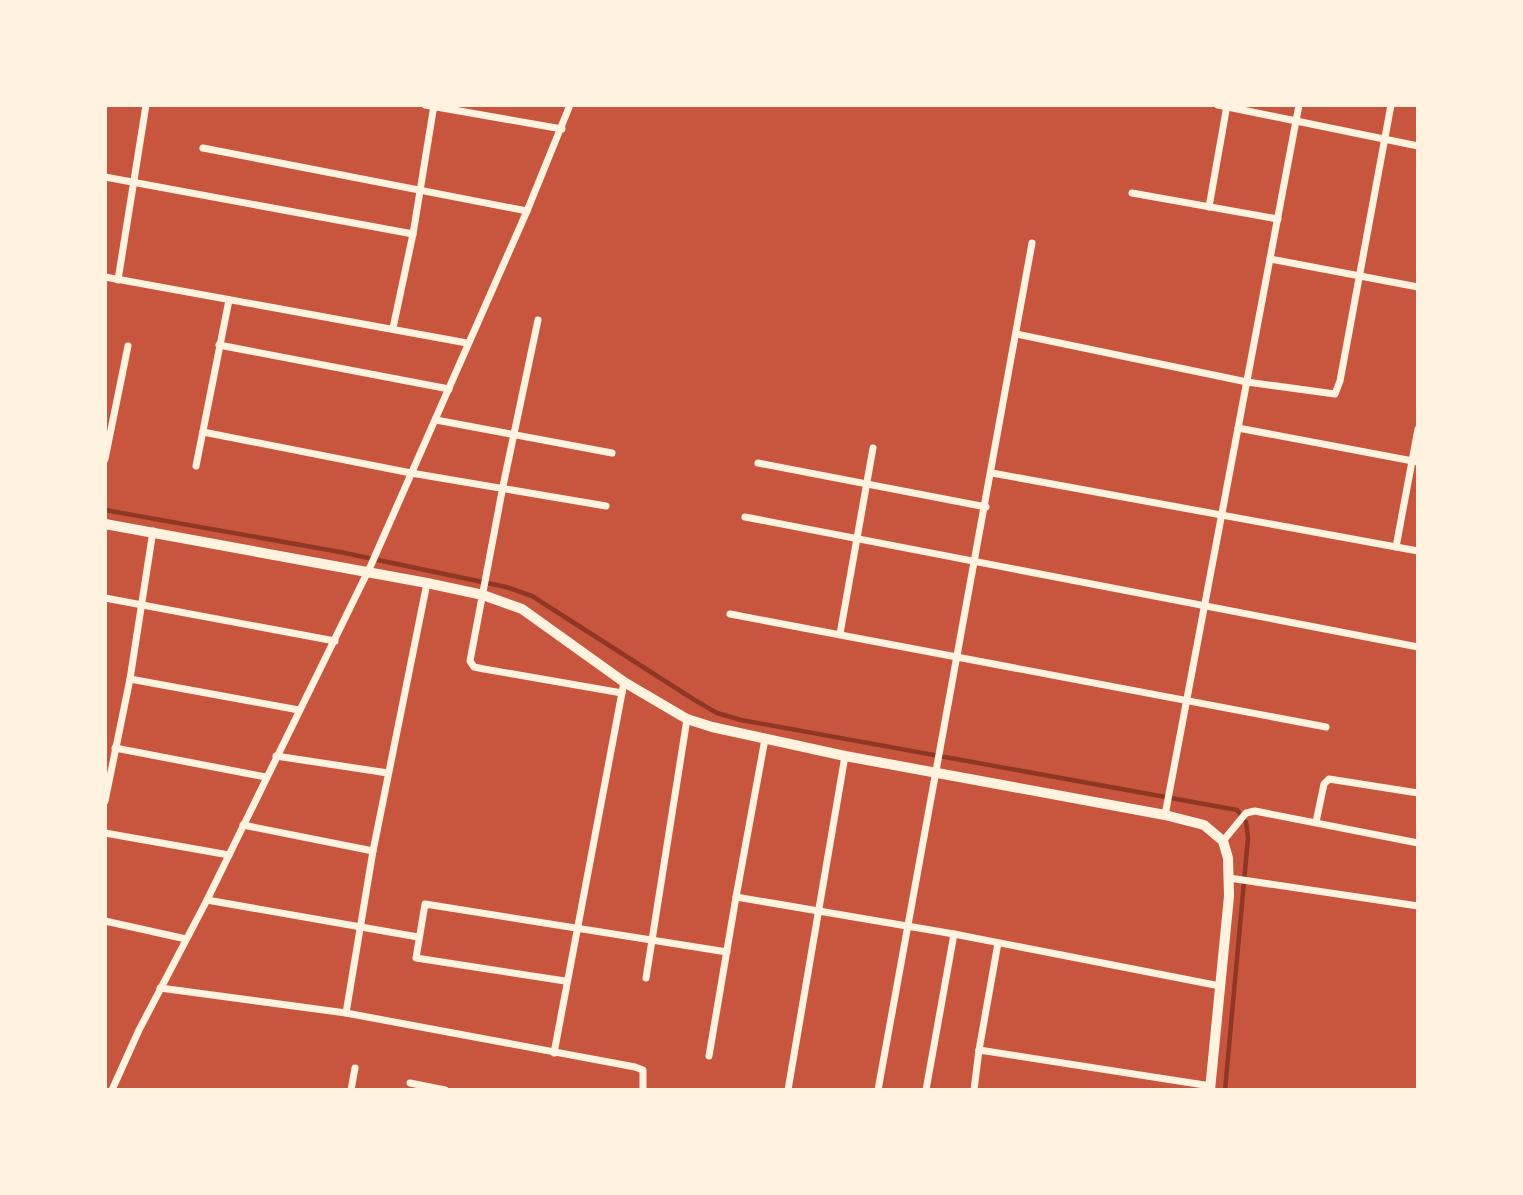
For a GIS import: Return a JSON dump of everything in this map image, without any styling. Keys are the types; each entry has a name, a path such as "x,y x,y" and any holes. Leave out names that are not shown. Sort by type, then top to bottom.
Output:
{"street":[{"path":"118,280 146,105"},
{"path":"425,105 562,129"},
{"path":"112,1090 377,551 527,211 570,105"},
{"path":"1218,105 1418,146"},
{"path":"1165,815 1298,105"},
{"path":"1016,334 1247,382 1335,394 1340,382 1391,105"},
{"path":"393,328 413,234 434,106"},
{"path":"1209,207 1227,106"},
{"path":"203,148 527,211"},
{"path":"105,177 413,234"},
{"path":"1132,193 1278,219"},
{"path":"878,1090 906,927 959,657 1032,243"},
{"path":"1270,259 1418,287"},
{"path":"105,277 467,343"},
{"path":"196,466 229,300"},
{"path":"538,320 470,656 474,667 623,688"},
{"path":"219,345 449,389"},
{"path":"105,459 128,346"},
{"path":"436,420 612,453"},
{"path":"1238,428 1415,462"},
{"path":"1396,547 1415,462 1418,429"},
{"path":"203,432 411,473 503,486 607,506"},
{"path":"840,634 873,448"},
{"path":"758,463 986,507"},
{"path":"992,472 1418,551"},
{"path":"745,517 1418,647"},
{"path":"105,524 368,570 483,595 522,610 623,688 687,719 845,756 1165,815 1204,825 1223,841 1229,878 1210,1088 979,1050"},
{"path":"105,801 130,679 153,531"},
{"path":"346,1013 373,851 427,583"},
{"path":"105,598 335,641"},
{"path":"730,614 1326,727"},
{"path":"130,679 299,710"},
{"path":"554,1053 565,981 623,688"},
{"path":"646,978 687,719"},
{"path":"709,1056 765,738"},
{"path":"115,748 266,777"},
{"path":"788,1090 845,756"},
{"path":"276,757 388,773"},
{"path":"1316,822 1324,784 1329,779 1418,793"},
{"path":"1223,841 1246,813 1255,811 1418,843"},
{"path":"243,825 373,851"},
{"path":"105,833 229,855"},
{"path":"1229,878 1418,906"},
{"path":"736,897 954,934 1220,986"},
{"path":"207,900 418,937"},
{"path":"565,981 418,958 415,953 424,906 429,902 652,938 727,953"},
{"path":"105,921 186,939"},
{"path":"926,1090 954,934"},
{"path":"974,1090 998,943"},
{"path":"160,988 346,1013 635,1067 643,1070 643,1090"},
{"path":"351,1090 355,1068"},
{"path":"410,1083 445,1090"}],"waterway":[{"path":"105,510 340,552 506,587 532,596 717,713 741,720 1237,810 1246,822 1248,838 1225,1090"}]}
